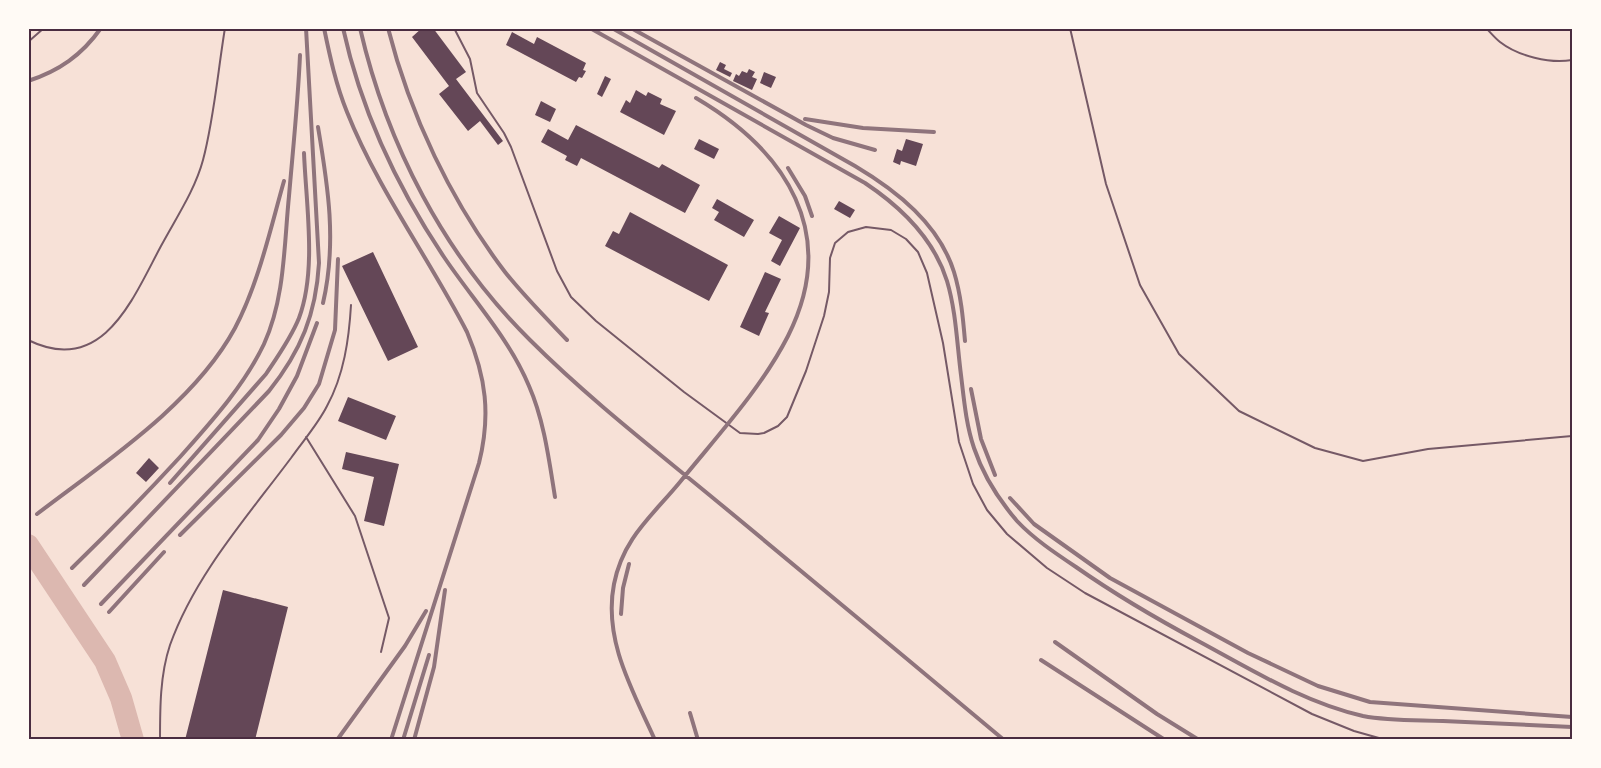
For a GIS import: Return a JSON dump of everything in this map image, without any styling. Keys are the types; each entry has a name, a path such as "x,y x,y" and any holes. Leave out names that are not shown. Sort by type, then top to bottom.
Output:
{"lane":[{"path":"28,42 44,28"},
{"path":"28,340 62,351 82,347 108,332 128,307 189,195 203,161 225,28"},
{"path":"454,28 470,59 477,93 511,147 557,271 566,289 585,311 684,392 740,433 758,434 778,426 787,417 793,404 819,334 827,304 830,258 835,243 848,232 866,227 899,234 918,252 927,273 945,352 959,442 973,484 987,510 1007,534 1047,568 1085,593 1312,714 1354,731 1386,740"},
{"path":"1070,28 1106,184 1140,285 1179,354 1239,411 1315,448 1363,461 1428,449 1572,436"},
{"path":"1486,28 1500,42 1524,54 1564,61 1572,60"},
{"path":"160,740 161,688 165,664 185,612 210,568 236,530 327,408 336,388 347,344 351,305"},
{"path":"306,437 355,516 389,618 381,652"}],"building":[{"path":"422,28 433,28 466,72 456,79 503,141 498,145 480,121 468,131 439,94 449,86 412,37"},
{"path":"512,32 534,44 537,37 586,63 583,70 586,71 582,78 579,77 576,82 506,45"},
{"path":"720,62 726,65 724,69 732,73 730,77 716,70"},
{"path":"749,69 755,72 752,77 757,79 752,90 733,81 736,74 739,76 742,71 747,73"},
{"path":"764,72 776,77 771,88 760,83"},
{"path":"605,76 611,79 602,97 597,94"},
{"path":"636,90 646,96 648,92 662,99 660,104 676,111 664,135 620,112 626,100 630,103"},
{"path":"541,101 556,109 550,122 535,115"},
{"path":"576,125 659,168 662,164 700,185 685,213 581,158 577,166 565,160 567,156 541,142 548,129 568,140"},
{"path":"699,139 719,149 714,159 694,149"},
{"path":"906,139 923,144 916,166 901,161 900,165 893,162 897,149 902,151"},
{"path":"717,199 754,220 744,237 714,220 719,212 712,208"},
{"path":"839,201 855,210 850,218 834,209"},
{"path":"630,212 728,265 709,301 605,246 613,231 619,234"},
{"path":"779,216 800,228 780,266 771,261 782,240 769,233"},
{"path":"373,252 418,347 388,361 342,266"},
{"path":"765,272 781,279 765,312 769,313 759,336 740,327"},
{"path":"348,397 396,416 386,440 338,421"},
{"path":"346,452 399,464 384,526 364,521 374,477 342,469"},
{"path":"149,458 159,468 146,482 136,473"},
{"path":"223,590 288,607 255,740 185,740"}],"waterway":[{"path":"28,545 105,661 121,698 133,740"}],"railway":[{"path":"28,81 69,61 94,38 101,28"},
{"path":"84,585 269,391 290,361 305,331 314,299 319,263 306,28"},
{"path":"324,28 340,92 359,141 467,332 479,365 485,396 485,429 479,463 391,740"},
{"path":"343,28 370,118 396,175 444,257 490,320 521,368 542,426 555,497"},
{"path":"360,28 386,114 403,156 446,235 471,272 499,307 530,340 601,405 1004,740"},
{"path":"388,28 420,125 450,187 485,245 505,272 567,340"},
{"path":"590,28 865,183 915,225 934,251 947,281 954,316 967,421 982,468 1010,513 1030,534 1053,551 1152,616 1279,685 1320,703 1363,716 1393,720 1572,727"},
{"path":"612,28 855,166 886,186 915,210 938,239 954,272 965,341"},
{"path":"631,28 806,125 833,138 875,150"},
{"path":"72,568 180,457 237,389 264,344 280,290 300,55"},
{"path":"655,740 629,684 616,645 612,605 618,568 631,540 738,412 777,356 788,336 803,298 808,263 805,229 795,198 778,169 756,143 728,119 696,98"},
{"path":"805,119 863,128 934,132"},
{"path":"318,127 330,215 330,258 323,303"},
{"path":"170,483 266,374 299,318 308,279 309,258 304,153"},
{"path":"788,168 805,196 812,216"},
{"path":"37,514 146,430 172,407 218,356 235,328 251,293 284,181"},
{"path":"180,535 281,435 304,408 319,384 335,330 338,259"},
{"path":"101,604 258,440 279,409 297,376 317,323"},
{"path":"971,389 981,439 995,475"},
{"path":"1010,498 1034,524 1110,578 1248,653 1318,686 1370,702 1572,717"},
{"path":"109,612 164,552"},
{"path":"621,614 623,588 629,564"},
{"path":"414,740 434,667 445,590"},
{"path":"337,740 405,646 426,611"},
{"path":"1055,642 1157,714 1199,740"},
{"path":"403,740 429,655"},
{"path":"1041,660 1165,740"},
{"path":"690,713 698,740"}]}
